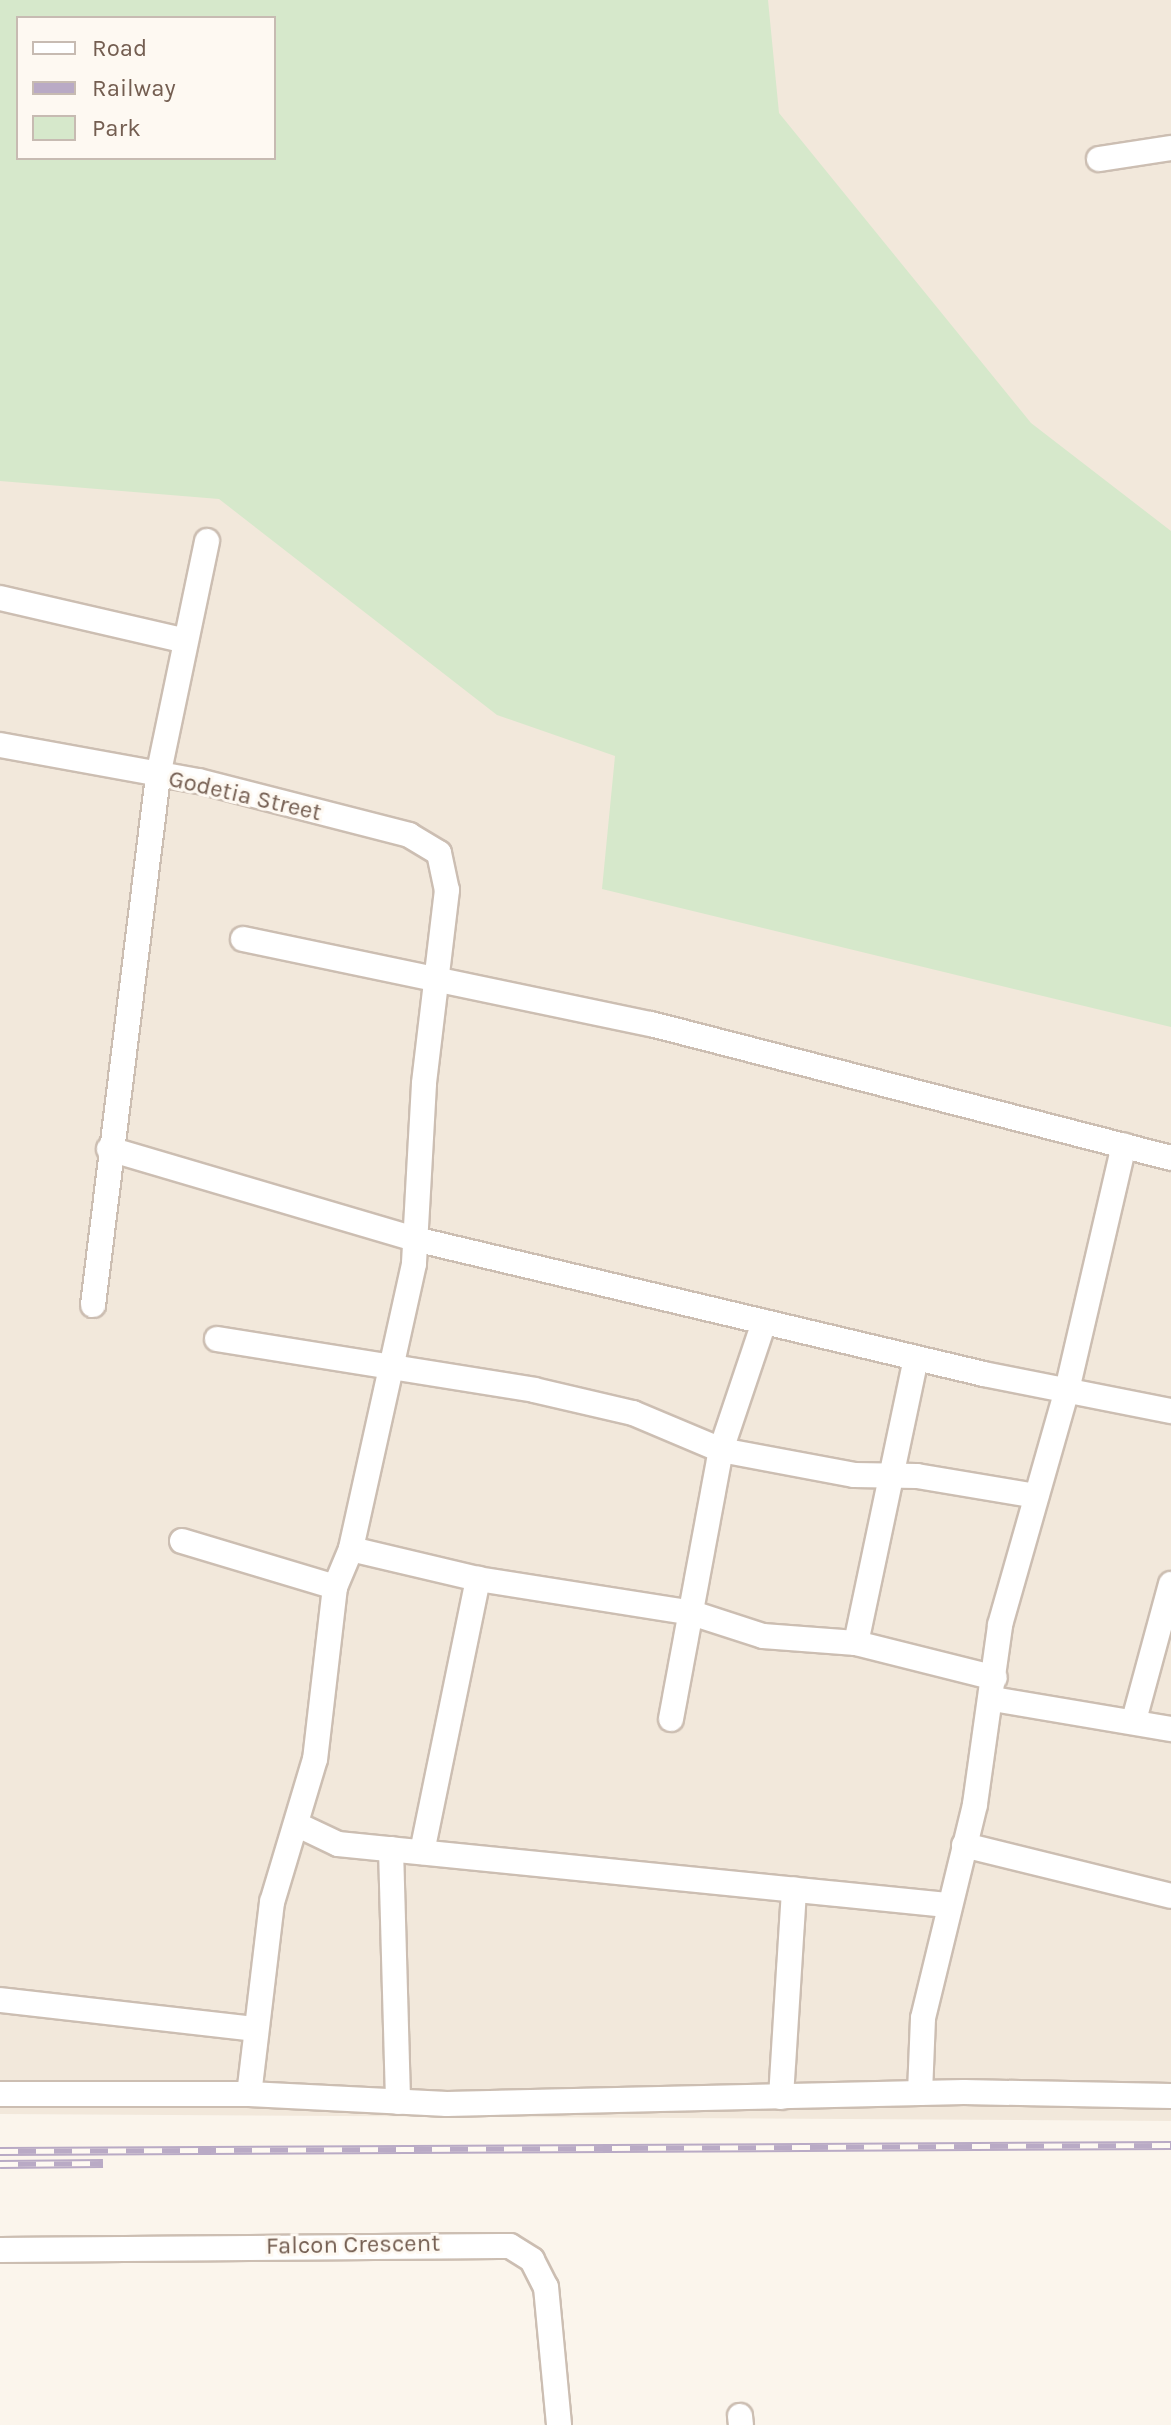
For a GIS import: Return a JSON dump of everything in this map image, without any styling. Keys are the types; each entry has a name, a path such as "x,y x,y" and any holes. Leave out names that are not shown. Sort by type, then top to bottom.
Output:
{"street":[{"path":"1099,159 1171,148"},
{"path":"93,1305 109,1149 158,776 182,640 207,541"},
{"path":"0,598 182,640"},
{"name":"Godetia Street","path":"0,745 158,776 409,835 439,853 447,890 436,983"},
{"path":"243,939 436,983 651,1024 1171,1158"},
{"path":"249,2094 272,1902 298,1825 315,1759 335,1587 351,1549 394,1369 415,1239 436,983"},
{"path":"920,2093 923,2018 947,1905 964,1845 994,1688 1000,1625 1067,1390 1124,1146"},
{"path":"109,1149 415,1239 916,1358 1171,1411"},
{"path":"671,1719 721,1450 764,1322"},
{"path":"217,1339 633,1413 721,1450 1036,1496"},
{"path":"856,1643 916,1358"},
{"path":"182,1541 335,1587"},
{"path":"351,1549 478,1579 692,1613 763,1636 856,1643 994,1688 1171,1729"},
{"path":"422,1852 478,1579"},
{"path":"1134,1720 1171,1584"},
{"path":"298,1825 338,1844 947,1905"},
{"path":"964,1845 1171,1896"},
{"path":"391,1849 398,2102"},
{"path":"781,2097 794,1889"},
{"path":"0,2000 255,2029"},
{"path":"0,2094 249,2094 398,2102 920,2093 1171,2096"},
{"name":"Falcon Crescent","path":"0,2250 510,2246 532,2260 546,2287 559,2425"}],"shaded area":[{"path":"0,0 1171,0 1171,2121 0,2114"}],"green space":[{"path":"0,0 768,0 779,113 1031,423 1171,531 1171,1027 602,889 615,756 497,715 219,499 0,481"}],"railway":[{"path":"0,2151 1171,2145"},
{"path":"0,2164 103,2163"}]}
